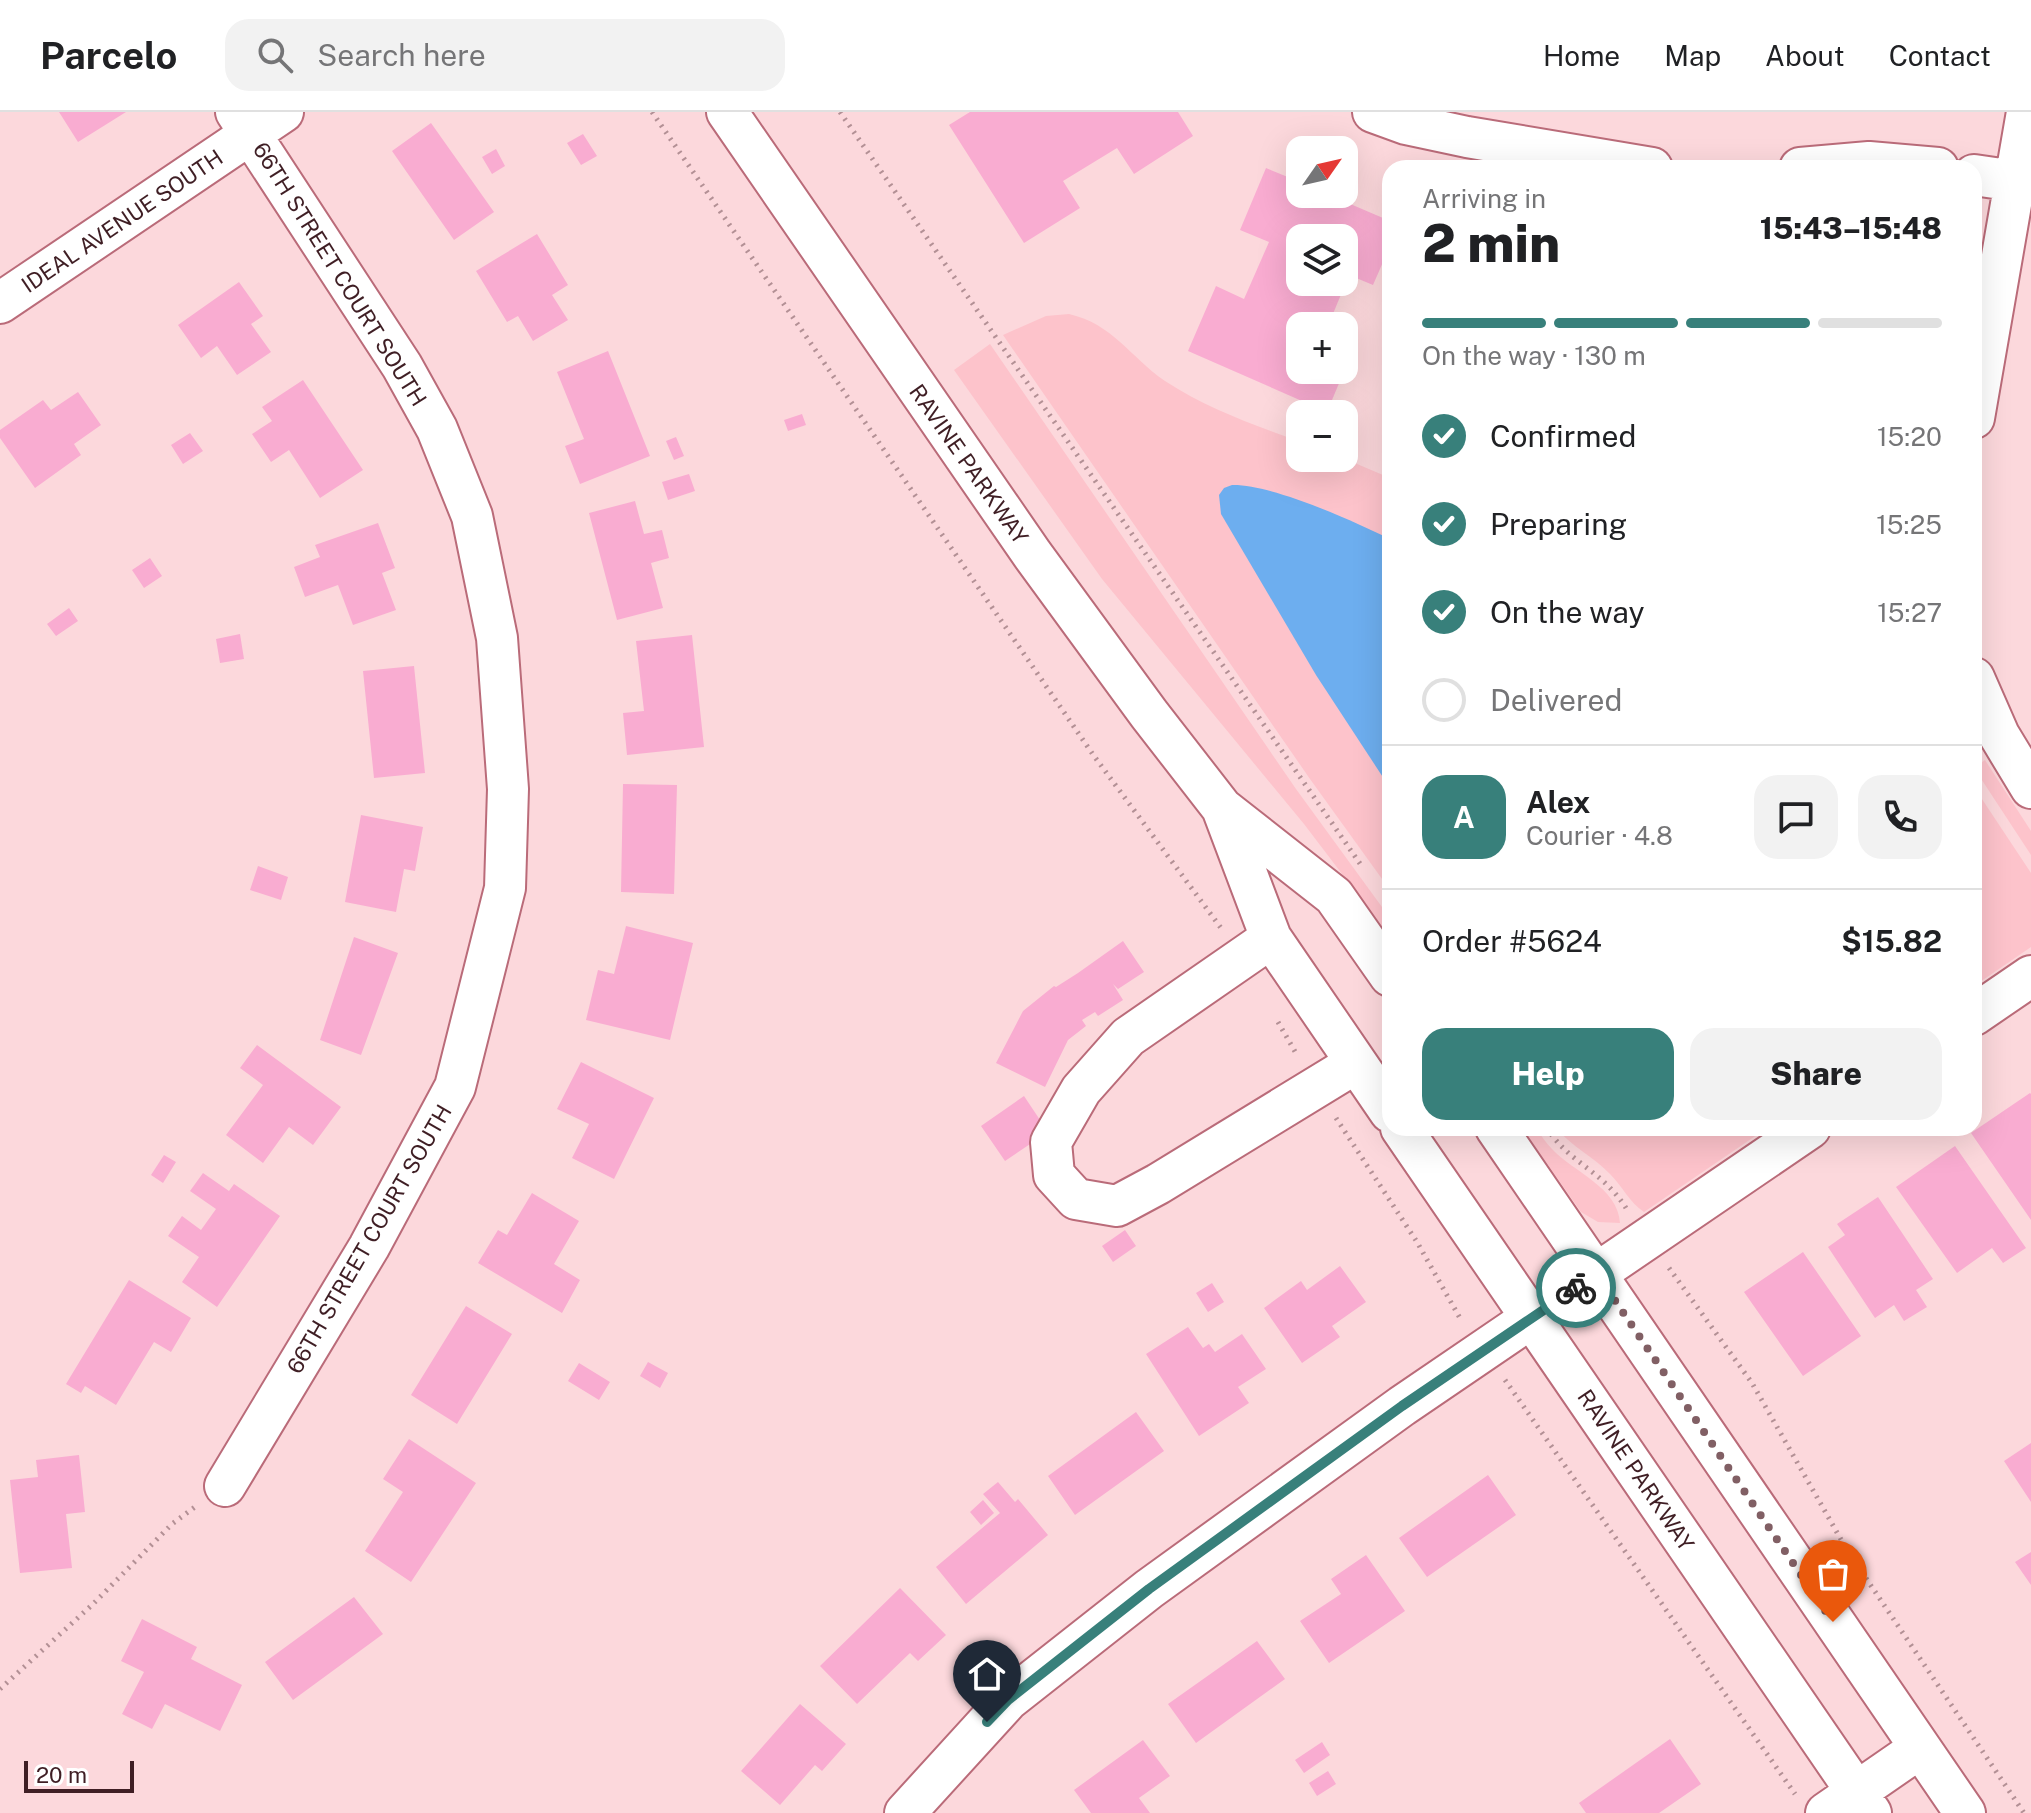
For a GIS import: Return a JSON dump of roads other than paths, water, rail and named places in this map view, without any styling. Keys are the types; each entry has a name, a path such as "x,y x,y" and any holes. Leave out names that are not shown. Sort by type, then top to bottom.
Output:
{"street":[{"name":"RAVINE PARKWAY","path":"727,112 1072,610 1222,808 1334,896 1382,965"},
{"path":"1373,112 1406,124 1467,137 1604,160"},
{"path":"1982,372 2027,112"},
{"name":"IDEAL AVENUE SOUTH","path":"0,303 257,119"},
{"name":"66TH STREET COURT SOUTH","path":"225,1486 369,1247 455,1087 505,888 508,789 497,638 472,516 437,429 257,119"},
{"path":"1982,176 2015,181"},
{"path":"1982,696 1999,735 2031,788"},
{"name":"RAVINE PARKWAY","path":"1222,808 1256,948 1356,1063 1382,1100"},
{"path":"1256,948 1128,1037 1081,1090 1051,1142 1054,1175 1076,1199 1117,1206 1356,1063"},
{"path":"1982,1010 2031,976"},
{"name":"RAVINE PARKWAY","path":"1407,1136 1532,1318 1851,1806"},
{"path":"1502,1136 1965,1813"},
{"path":"905,1813 1008,1700 1187,1562 1402,1406 1798,1136"},
{"path":"1851,1806 1920,1748"}],"water":[{"path":"1232,485 1268,490 1382,535 1382,776 1316,675 1221,514 1219,495 1224,488"}]}
